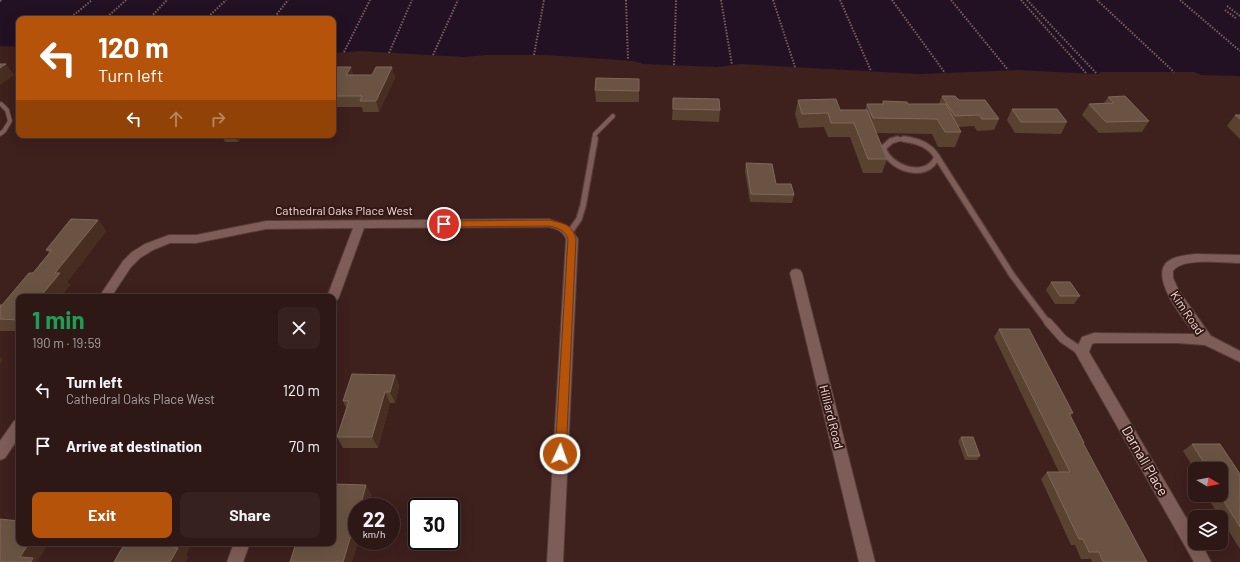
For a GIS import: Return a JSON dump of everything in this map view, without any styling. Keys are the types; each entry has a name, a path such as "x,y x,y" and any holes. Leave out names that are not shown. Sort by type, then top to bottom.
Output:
{"street":[{"name":"Cathedral Oaks Place West","path":"107,294 127,264 136,255 165,240 196,239 266,225 549,223 562,226 570,232"},
{"path":"334,294 360,225"},
{"path":"554,562 572,239 570,232"},
{"name":"Kim Road","path":"1206,340 1171,290 1166,280 1169,266 1176,262 1190,258 1240,259"},
{"name":"Hilliard Road","path":"796,273 867,562"},
{"name":"Kim Road","path":"1084,356 1087,341 1094,338 1178,338 1206,340"},
{"path":"1206,340 1240,357"},
{"name":"Darnall Place","path":"1084,356 1203,562"},
{"path":"0,453 16,429"},
{"path":"235,562 241,546"}],"lane":[{"path":"0,134 10,120 7,110 1,104"},
{"path":"570,232 578,222 585,202 588,177 594,150 595,134 613,116"},
{"path":"937,157 933,166 918,170 909,169 896,165 887,158 884,153 884,148 891,141 906,139 915,140 930,147 937,157 1012,274 1052,328 1084,356"}],"path":[{"path":"73,16 92,0"},
{"path":"108,16 126,0"},
{"path":"152,16 167,0"},
{"path":"209,16 226,0"},
{"path":"275,16 288,0"},
{"path":"344,52 370,0"},
{"path":"389,53 412,0"},
{"path":"433,55 458,0"},
{"path":"534,55 544,0"},
{"path":"626,0 628,60"},
{"path":"674,65 676,0"},
{"path":"720,0 732,65"},
{"path":"772,0 795,67"},
{"path":"840,0 871,71"},
{"path":"892,0 945,73"},
{"path":"951,0 1008,70"},
{"path":"1021,0 1086,72"},
{"path":"1028,0 1096,74"},
{"path":"1097,0 1174,72"},
{"path":"1180,0 1240,51"},
{"path":"1227,6 1240,16"},
{"path":"1225,10 1237,19"},
{"path":"1227,12 1234,12"}],"shaded area":[{"path":"0,0 1240,0 1240,76 1201,75 1194,72 1100,72 1098,74 1018,70 920,74 741,64 717,67 643,64 634,61 547,55 485,55 464,57 361,51 336,53 336,16 16,16 16,47 0,46"}],"building":[{"path":"0,64 6,64 0,68"},
{"path":"336,67 351,67 346,75 372,75 376,67 392,67 376,101 360,101 362,96 336,96"},
{"path":"596,78 639,79 639,91 595,90"},
{"path":"942,96 955,96 959,100 985,100 999,119 982,119 979,115 955,116"},
{"path":"1125,96 1149,121 1106,122 1089,104 1114,103 1108,97"},
{"path":"673,98 719,99 720,110 673,109"},
{"path":"836,99 840,110 867,110 887,159 868,159 854,123 831,123 828,113 802,114 798,100"},
{"path":"883,101 907,102 908,104 946,104 961,132 945,132 937,119 873,118 867,104 884,104"},
{"path":"1012,109 1057,109 1067,122 1021,122"},
{"path":"746,163 772,164 776,184 791,184 794,195 751,194"},
{"path":"71,219 98,220 55,273 60,273 42,294 16,294 16,320 0,319 0,305 2,305 29,273 33,273 52,250 46,250"},
{"path":"1051,282 1070,282 1080,296 1060,296"},
{"path":"999,329 1029,329 1073,413 1069,413 1083,443 1147,562 1103,562 1099,552 1089,552 1083,539 1079,539 1047,472 1070,472"},
{"path":"352,374 395,375 390,392 385,392 372,437 337,437 349,401 343,401"},
{"path":"961,437 973,437 980,456 968,456"},
{"path":"1192,444 1220,444 1240,474 1240,527 1224,502 1228,502 1228,462 1204,462"},
{"path":"336,484 366,485 362,498 348,498 348,545 343,562 290,562 295,546 336,546"},
{"path":"0,519 16,521 16,546 27,546 20,557 33,558 31,562 0,562"},
{"path":"123,546 174,546 178,548 170,562 114,562"}],"route":[{"path":"444,224 549,223 562,226 570,232 572,239 560,454"}]}
